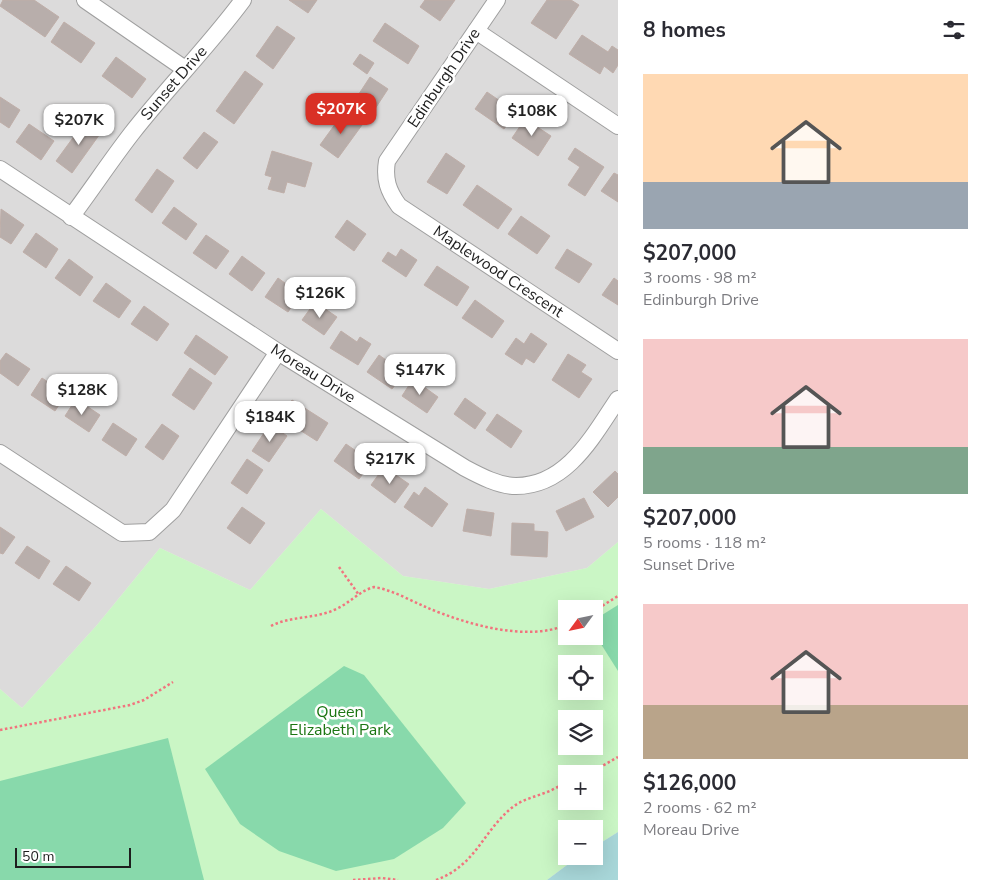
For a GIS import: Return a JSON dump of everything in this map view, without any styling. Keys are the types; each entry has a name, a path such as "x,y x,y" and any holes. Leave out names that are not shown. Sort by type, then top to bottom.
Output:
{"street":[{"path":"85,0 185,69"},
{"name":"Sunset Drive","path":"72,217 132,133 185,69 220,31 243,0"},
{"name":"Edinburgh Drive","path":"387,185 385,174 388,161 497,0"},
{"path":"476,31 618,126"},
{"name":"Moreau Drive","path":"0,169 278,352 465,468 490,480 516,486 544,482 572,463 618,399"},
{"name":"Maplewood Crescent","path":"387,185 399,206 618,351"},
{"path":"0,453 122,533 149,532 173,510 278,352"}],"path":[{"path":"339,567 359,594"},
{"path":"271,626 334,610 366,589 381,588 436,612 491,629 541,632 558,627"},
{"path":"603,605 618,596"},
{"path":"0,730 130,705 144,700 173,682"},
{"path":"603,766 618,757"},
{"path":"436,880 448,876 463,866 513,807 558,788"},
{"path":"353,880 382,878 398,880"}],"shaded area":[{"path":"0,0 618,0 618,542 587,568 489,589 403,576 321,509 250,590 160,548 97,625 22,708 0,689"}],"green space":[{"name":"Queen Elizabeth Park","path":"321,509 403,576 489,589 587,568 618,542 618,832 603,841 603,820 558,820 558,865 567,865 547,880 0,880 0,689 22,708 97,625 160,548 250,590"},
{"path":"618,605 618,671 602,645 603,614"},
{"path":"344,666 364,675 466,803 443,828 394,859 336,871 279,851 240,824 205,769"},
{"path":"168,738 204,880 0,880 0,781"}],"water":[{"path":"618,832 618,880 547,880 567,865 603,865 603,841"}],"building":[{"path":"3,0 34,0 59,17 45,37 0,6"},
{"path":"289,0 317,0 308,13"},
{"path":"425,0 455,0 440,21 420,7"},
{"path":"547,0 571,0 579,5 556,39 531,23"},
{"path":"64,22 95,43 81,63 51,42"},
{"path":"385,23 419,46 408,64 373,41"},
{"path":"277,26 295,38 273,69 256,56"},
{"path":"582,35 608,52 612,46 618,50 618,65 613,73 604,66 600,74 569,54"},
{"path":"360,54 374,63 367,74 353,64"},
{"path":"116,57 146,79 132,98 102,76"},
{"path":"245,71 263,84 234,124 216,111"},
{"path":"370,77 388,89 369,118 351,106"},
{"path":"487,92 516,112 504,129 475,109"},
{"path":"0,97 20,110 9,128 0,122"},
{"path":"344,112 362,125 338,158 320,145"},
{"path":"525,119 551,136 538,156 512,138"},
{"path":"86,120 102,131 72,173 56,161"},
{"path":"29,124 54,141 41,160 16,142"},
{"path":"204,132 218,142 197,169 183,158"},
{"path":"575,148 604,167 585,196 568,185 580,167 568,159"},
{"path":"272,151 312,163 305,187 287,182 284,193 268,189 272,177 265,175"},
{"path":"446,153 465,166 447,194 427,182"},
{"path":"157,169 174,181 152,213 135,200"},
{"path":"614,173 618,175 618,202 601,191"},
{"path":"477,185 512,209 498,229 463,205"},
{"path":"174,207 197,224 186,240 162,223"},
{"path":"1,209 24,225 11,244 0,237"},
{"path":"521,216 550,236 537,254 508,234"},
{"path":"347,220 366,234 354,251 335,237"},
{"path":"36,233 58,249 46,268 23,252"},
{"path":"206,235 229,251 216,269 193,253"},
{"path":"401,249 417,260 406,277 382,261 388,252 396,257"},
{"path":"567,249 592,264 579,283 555,268"},
{"path":"242,256 265,273 252,291 229,274"},
{"path":"69,259 93,277 80,296 55,278"},
{"path":"437,266 469,287 457,306 424,285"},
{"path":"278,278 300,294 288,312 265,297"},
{"path":"614,278 618,281 618,305 602,295"},
{"path":"106,283 131,301 119,318 93,301"},
{"path":"475,300 504,321 492,338 462,318"},
{"path":"315,302 337,317 324,335 302,320"},
{"path":"144,306 169,324 157,341 131,324"},
{"path":"341,331 357,342 360,337 371,344 358,365 330,348"},
{"path":"531,333 547,344 534,363 526,358 522,365 505,354 516,338 524,344"},
{"path":"196,335 228,357 215,375 184,353"},
{"path":"6,353 30,369 18,386 0,373 0,361"},
{"path":"568,354 586,365 581,372 592,379 579,398 552,380"},
{"path":"379,355 404,373 392,389 367,372"},
{"path":"190,368 212,383 194,410 172,395"},
{"path":"42,378 66,394 55,411 31,395"},
{"path":"413,379 438,397 427,413 402,396"},
{"path":"465,398 486,413 475,429 454,414"},
{"path":"76,399 100,415 89,432 65,416"},
{"path":"292,400 328,423 317,441 281,418"},
{"path":"497,414 522,431 511,448 486,430"},
{"path":"113,423 137,439 126,456 102,440"},
{"path":"162,424 179,436 163,460 145,447"},
{"path":"270,424 287,436 269,462 252,451"},
{"path":"346,444 372,462 359,479 334,461"},
{"path":"247,459 263,470 247,494 231,483"},
{"path":"384,467 409,484 395,503 371,485"},
{"path":"615,471 618,474 618,497 608,507 593,492"},
{"path":"425,487 448,504 432,527 404,507 414,492 419,496"},
{"path":"584,498 594,517 566,531 556,511"},
{"path":"242,507 265,523 250,544 227,528"},
{"path":"467,509 494,513 491,536 463,531"},
{"path":"512,523 534,524 534,531 548,532 547,557 511,555"},
{"path":"0,527 15,537 3,554 0,553"},
{"path":"27,546 50,561 39,579 15,563"},
{"path":"66,566 91,583 79,601 53,584"}]}
